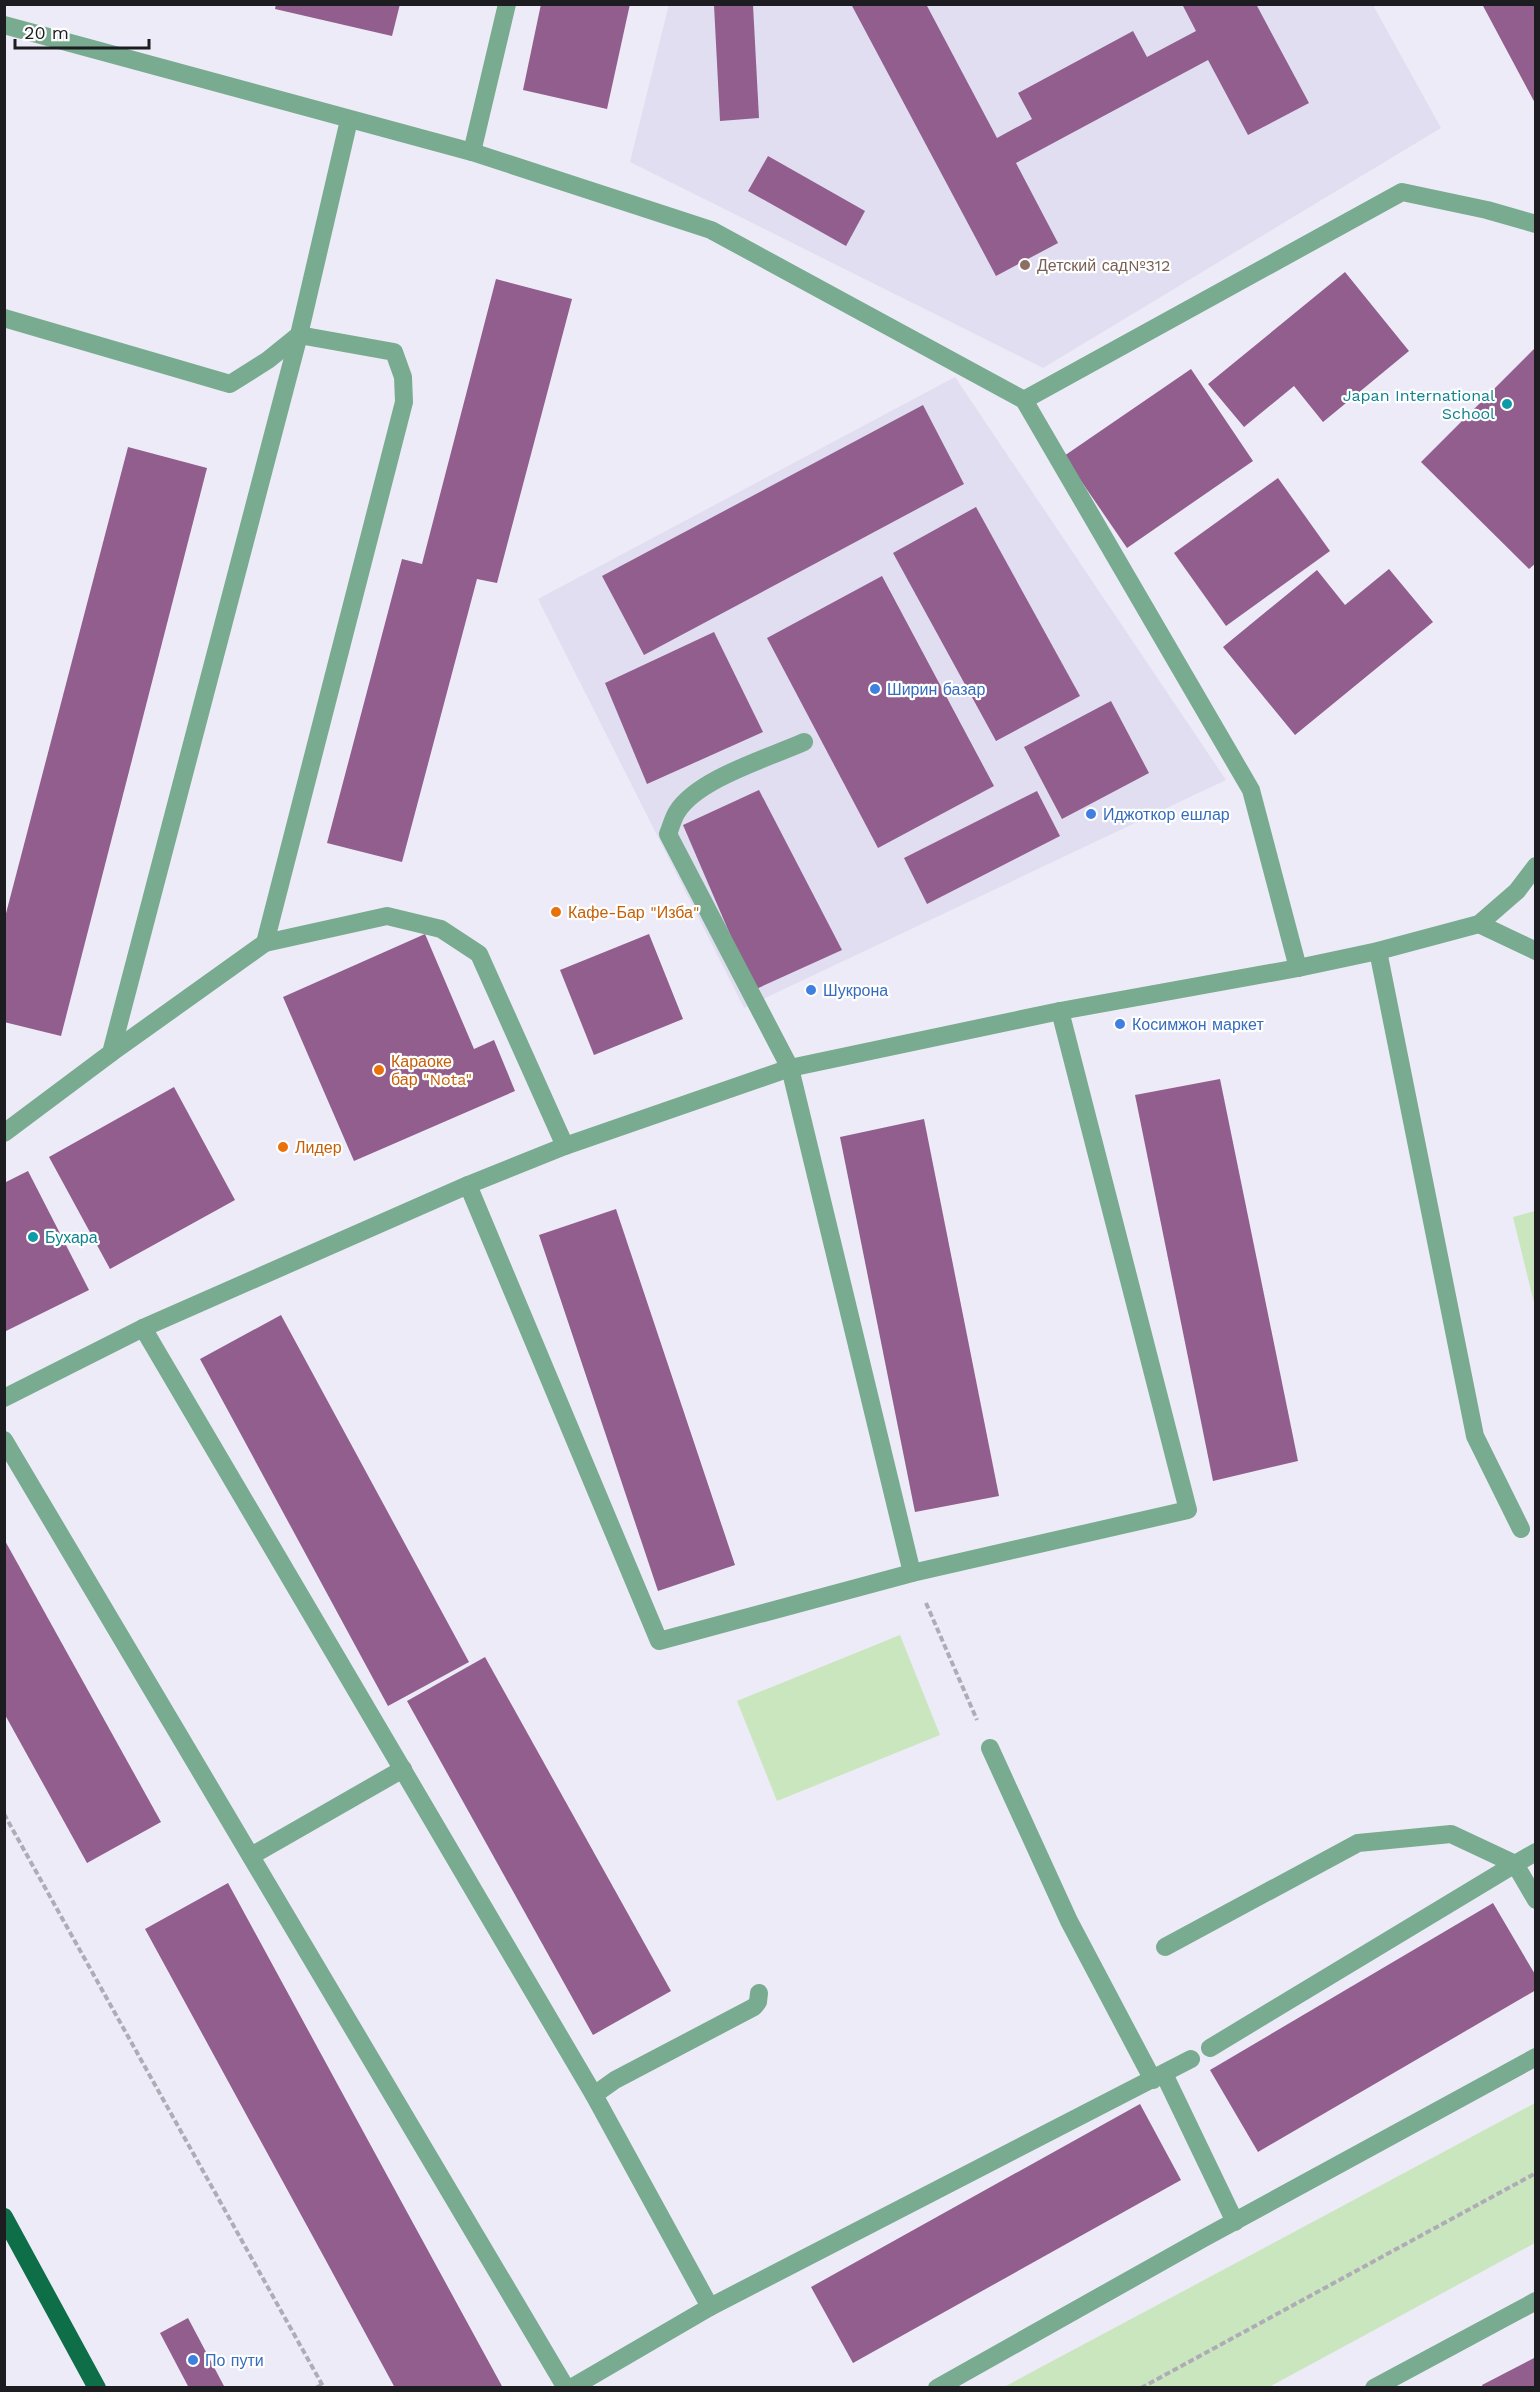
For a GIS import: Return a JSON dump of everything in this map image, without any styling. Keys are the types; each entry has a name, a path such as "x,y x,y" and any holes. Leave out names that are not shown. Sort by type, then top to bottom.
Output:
{"main road":[{"path":"4,2217 97,2388"}],"lane":[{"path":"472,152 507,4"},
{"path":"4,25 472,152 711,230 1024,400 1251,790 1298,968"},
{"path":"111,1053 299,335 349,120"},
{"path":"1024,400 1402,192 1487,210 1536,224"},
{"path":"4,318 230,384 268,360 299,335 394,352 403,377 404,402 265,943"},
{"path":"804,742 708,783 692,795 676,812 668,834 790,1068 912,1573"},
{"path":"4,1398 143,1328 468,1185 566,1146 790,1068 1060,1011 1298,968 1378,951 1479,924 1518,891 1536,866"},
{"path":"4,1133 265,943 387,916 441,929 479,954 566,1146"},
{"path":"1479,924 1536,951"},
{"path":"1378,951 1475,1436 1521,1529"},
{"path":"468,1185 659,1641 912,1573 1188,1510 1060,1011"},
{"path":"143,1328 594,2095 711,2307"},
{"path":"4,1440 566,2388"},
{"path":"990,1748 1069,1921 1159,2077 1235,2222"},
{"path":"251,1856 403,1769"},
{"path":"1165,1947 1358,1843 1451,1834 1515,1864 1536,1900"},
{"path":"1210,2048 1536,1852"},
{"path":"594,2095 615,2080 754,2007 758,2002 759,1993"},
{"path":"937,2388 1536,2058"},
{"path":"572,2388 711,2307 1191,2059"},
{"path":"1374,2388 1405,2380 1536,2301"}],"path":[{"path":"912,1573 990,1748"},
{"path":"4,1814 323,2386 316,2388"},
{"path":"1141,2388 1536,2173"}],"shaded area":[{"name":"Детский сад№312","path":"669,4 1373,5 1441,128 1043,368 630,162"},
{"name":"Ширин базар","path":"955,377 1226,780 744,1008 538,599"}],"green space":[{"path":"1536,1211 1535,1307 1513,1217"},
{"path":"900,1635 940,1735 777,1801 737,1701"},
{"path":"1535,2103 1535,2243 1269,2387 1004,2387"}],"building":[{"path":"276,4 400,4 392,36 275,9"},
{"path":"541,4 630,4 607,109 523,90"},
{"path":"851,4 926,4 997,138 1032,119 1018,93 1133,31 1147,57 1196,31 1182,4 1256,4 1309,103 1248,135 1208,60 1016,163 1058,243 996,276"},
{"path":"1482,4 1536,4 1536,105"},
{"path":"714,5 753,5 759,118 720,121"},
{"path":"768,156 865,211 846,246 748,191"},
{"path":"1345,272 1409,351 1323,422 1294,386 1244,427 1208,384"},
{"path":"496,279 572,299 497,583 477,579 402,862 327,843 402,559 422,564"},
{"name":"Japan International School","path":"1536,347 1536,563 1529,569 1421,462"},
{"path":"1191,369 1253,461 1127,548 1064,456"},
{"path":"923,405 964,484 644,655 602,576"},
{"path":"128,447 207,468 61,1036 4,1022 4,921"},
{"path":"1278,478 1330,551 1226,626 1174,553"},
{"path":"976,507 1080,696 996,741 893,553"},
{"path":"1389,569 1433,622 1295,735 1223,647 1317,570 1345,605"},
{"path":"882,576 994,786 878,848 767,638"},
{"path":"714,632 763,732 647,784 605,683"},
{"path":"1111,701 1149,773 1062,819 1024,747"},
{"path":"759,790 842,950 754,990 683,825"},
{"path":"1037,791 1060,836 927,904 904,858"},
{"path":"425,934 474,1049 494,1040 515,1091 354,1161 283,997"},
{"path":"649,934 683,1019 594,1055 560,970"},
{"path":"1220,1079 1298,1461 1213,1481 1135,1095"},
{"path":"174,1087 235,1200 110,1269 49,1157"},
{"path":"924,1119 999,1496 915,1512 840,1137"},
{"name":"Бухара","path":"28,1171 89,1290 4,1332 4,1183"},
{"path":"616,1209 735,1565 658,1591 539,1235"},
{"path":"281,1315 469,1662 388,1706 200,1359"},
{"path":"4,1539 161,1822 87,1863 4,1713"},
{"path":"485,1657 671,1991 593,2035 407,1701"},
{"path":"228,1883 503,2388 395,2388 145,1929"},
{"path":"1493,1903 1536,1976 1536,1990 1258,2152 1210,2070"},
{"path":"1140,2104 1181,2180 853,2363 811,2287"},
{"name":"По пути","path":"188,2318 225,2388 189,2388 160,2333"},
{"path":"1536,2357 1536,2388 1483,2388 1482,2385"}],"place":[{"name":"Детский сад№312","path":"1025,265"},
{"name":"Japan International School","path":"1507,404"},
{"name":"Ширин базар","path":"875,689"},
{"name":"Иджоткор ешлар","path":"1091,814"},
{"name":"Кафе-Бар \"Изба\"","path":"556,912"},
{"name":"Шукрона","path":"811,990"},
{"name":"Косимжон маркет","path":"1120,1024"},
{"name":"Караоке бар \"Nota\"","path":"379,1070"},
{"name":"Лидер","path":"283,1147"},
{"name":"Бухара","path":"33,1237"},
{"name":"По пути","path":"193,2360"}]}
